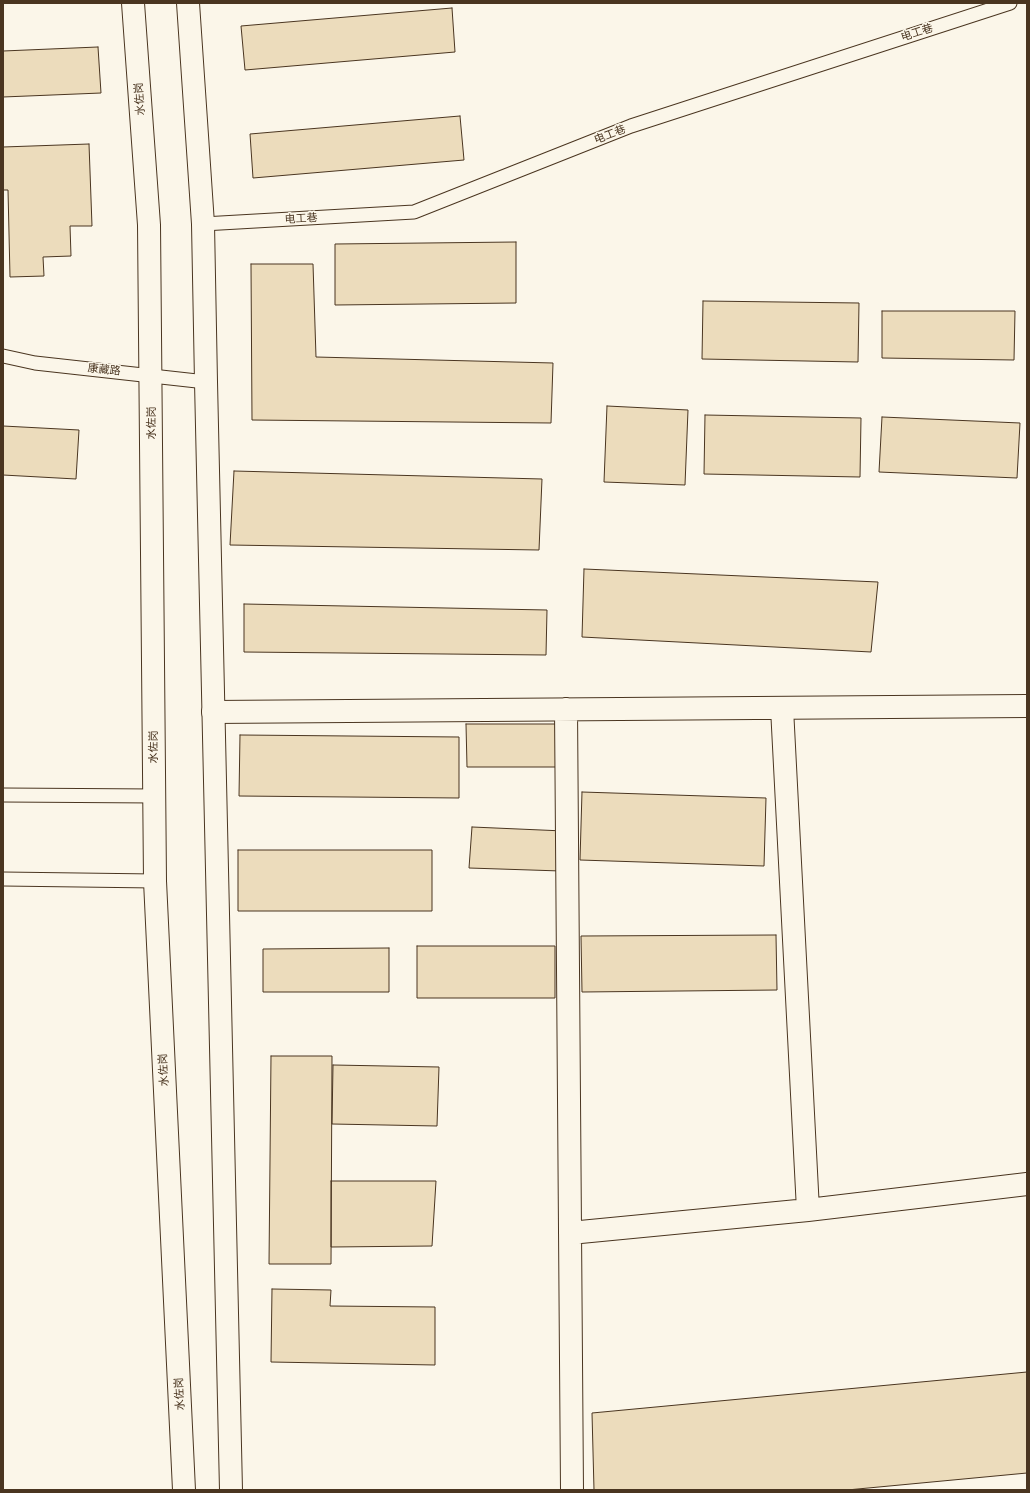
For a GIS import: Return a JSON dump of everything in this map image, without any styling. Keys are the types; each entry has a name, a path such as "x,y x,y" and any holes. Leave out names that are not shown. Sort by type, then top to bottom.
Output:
{"street":[{"name":"水佐岗","path":"133,3 149,225 155,881 184,1490"},
{"path":"188,3 203,224 231,1490"},
{"path":"213,712 566,708 1027,706"},
{"path":"566,708 572,1490"},
{"path":"782,708 808,1210"},
{"path":"570,1233 808,1210 1027,1184"}],"lane":[{"name":"电工巷","path":"203,224 414,212 631,126 1010,3"},
{"name":"康藏路","path":"3,356 35,363 206,382"},
{"path":"3,795 155,796"},
{"path":"3,879 155,881"}],"building":[{"path":"452,8 455,52 245,70 241,26"},
{"path":"98,47 101,93 3,97 3,51"},
{"path":"460,116 464,160 253,178 250,134"},
{"path":"89,144 92,226 70,226 71,256 43,257 44,276 10,277 8,190 3,190 3,147"},
{"path":"516,242 516,303 335,305 335,244"},
{"path":"251,264 313,264 316,357 553,363 551,423 252,420"},
{"path":"703,301 859,303 858,362 702,359"},
{"path":"882,311 1015,311 1014,360 882,358"},
{"path":"607,406 688,410 685,485 604,482"},
{"path":"705,415 861,418 860,477 704,474"},
{"path":"882,417 1020,423 1017,478 879,472"},
{"path":"3,426 79,430 76,479 3,475"},
{"path":"234,471 542,479 539,550 230,545"},
{"path":"584,569 878,582 871,652 582,637"},
{"path":"244,604 547,610 546,655 244,652"},
{"path":"466,724 556,724 556,767 467,767"},
{"path":"240,735 459,737 459,798 239,796"},
{"path":"582,792 766,798 764,866 580,860"},
{"path":"472,827 564,831 561,871 469,868"},
{"path":"238,850 432,850 432,911 238,911"},
{"path":"776,935 777,990 582,992 581,936"},
{"path":"417,946 555,946 555,998 417,998"},
{"path":"389,948 389,992 263,992 263,949"},
{"path":"271,1056 332,1056 331,1264 269,1264"},
{"path":"333,1065 439,1067 437,1126 332,1124"},
{"path":"331,1181 436,1181 432,1246 331,1247"},
{"path":"272,1289 331,1290 330,1306 435,1307 435,1365 271,1362"},
{"path":"1027,1372 1027,1473 847,1490 594,1490 592,1413"}]}
